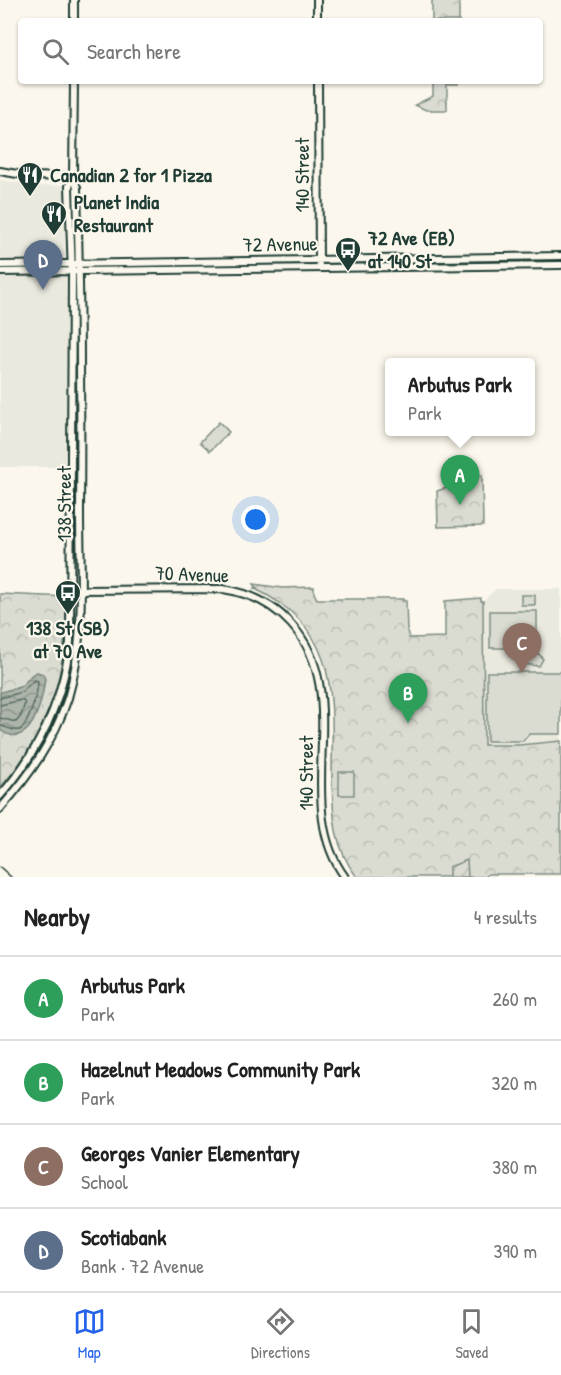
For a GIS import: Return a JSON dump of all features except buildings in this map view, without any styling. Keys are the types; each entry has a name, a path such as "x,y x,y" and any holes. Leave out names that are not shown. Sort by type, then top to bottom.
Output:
{"main road":[{"path":"74,0 74,18"},
{"path":"317,0 317,18"},
{"name":"138 Street","path":"0,809 38,761 53,736 74,676 78,651 80,590 76,272 69,186 73,177 74,84"},
{"name":"140 Street","path":"318,84 319,269"},
{"path":"0,171 29,176 73,177"},
{"name":"72 Avenue","path":"0,265 561,256"},
{"name":"72 Avenue","path":"0,272 561,265"},
{"name":"138 Street","path":"0,796 32,754 56,705 69,650 72,590 76,272"},
{"name":"70 Avenue","path":"72,590 205,588 246,594 261,601 286,619 305,643 315,664"},
{"name":"140 Street","path":"315,664 320,682 321,702 323,826 330,851 345,877"}],"shaded area":[{"path":"0,180 39,186 64,185 65,256 62,259 0,259"},
{"path":"69,273 72,467 0,467 0,275"},
{"path":"496,589 561,589 561,745 484,745 483,601"}],"green space":[{"path":"432,0 459,0 459,18 432,18"},
{"path":"433,84 459,84 447,85 447,110 426,110 415,105 433,96"},
{"path":"219,422 229,432 210,451 200,442"},
{"path":"482,475 483,526 438,527 437,491"},
{"path":"254,584 282,588 314,587 317,599 403,599 406,601 409,638 445,637 445,601 481,598 483,601 484,745 519,745 561,741 561,874 488,874 486,877 357,877 349,866 339,843 334,820 332,722 326,669 317,645 303,624 282,605 253,588 257,588"},
{"path":"0,594 67,597 63,651 53,699 32,744 0,788"},
{"path":"521,595 535,595 535,605 521,605"},
{"path":"490,611 537,611 537,648 490,648"},
{"path":"522,652 539,654 543,659 539,666 522,664"},
{"path":"487,672 561,672 561,734 529,734 523,741 487,741"},
{"path":"339,772 354,772 354,795 339,795"},
{"path":"467,860 468,877 449,877 449,867"}],"water":[{"path":"37,672 43,674 45,679 38,711 33,721 20,735 11,735 0,730 0,693 21,686"}],"railway":[{"path":"0,867 11,877"}],"place":[{"name":"Canadian 2 for 1 Pizza","path":"30,198"},
{"name":"Planet India Restaurant","path":"54,237"},
{"name":"72 Ave (EB) at 140 St","path":"348,273"},
{"name":"Scotiabank","path":"43,290"},
{"name":"Arbutus Park","path":"460,505"},
{"name":"138 St (SB) at 70 Ave","path":"68,616"},
{"name":"Georges Vanier Elementary","path":"522,673"},
{"name":"Hazelnut Meadows Community Park","path":"408,723"}]}
